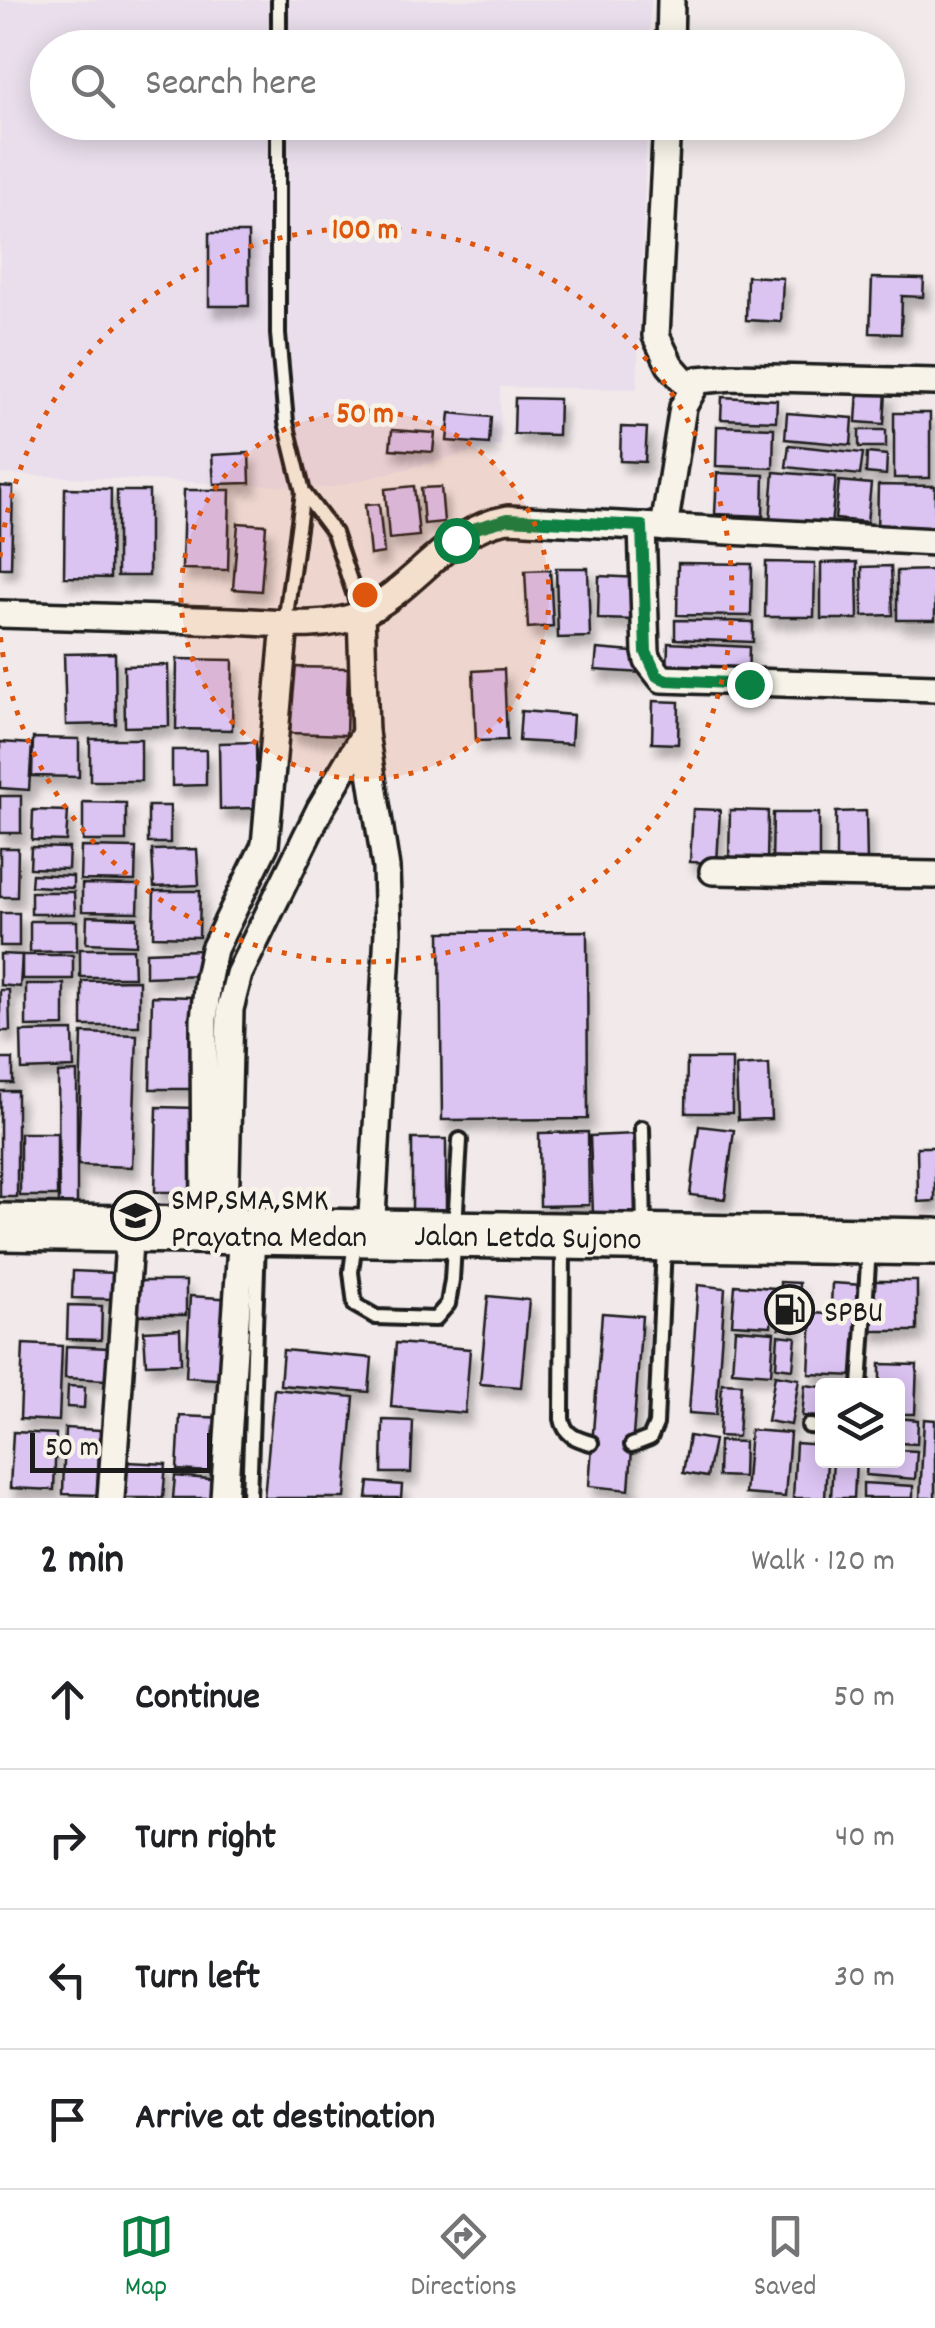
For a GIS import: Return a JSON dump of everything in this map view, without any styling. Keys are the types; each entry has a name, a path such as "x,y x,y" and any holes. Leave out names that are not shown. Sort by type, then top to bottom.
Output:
{"highway":[{"name":"Jalan Letda Sujono","path":"0,1227 233,1227 364,1234 935,1242"}],"street":[{"path":"670,30 671,0"},
{"path":"666,140 656,336 670,364 691,388"},
{"path":"935,382 733,377 698,380 684,407 653,527 646,652 662,679 935,688"},
{"path":"0,614 328,622 361,614 398,589 456,540 494,521 526,518 935,542"},
{"path":"361,614 365,733 386,868 388,932 364,1234"},
{"path":"233,1227 204,1020 214,950 265,845 285,623"},
{"path":"224,1498 233,1227 230,1009 239,974 320,809 365,733"},
{"path":"713,871 935,875"},
{"path":"0,1227 0,1246"},
{"path":"112,1498 130,1230"}],"lane":[{"path":"278,30 279,0"},
{"path":"278,140 278,334 286,422 303,492 285,623"},
{"path":"303,492 334,532 361,614"},
{"path":"632,1445 650,1438 656,1424 654,1239 642,1128"},
{"path":"364,1234 352,1272 355,1304 376,1317 435,1319 448,1304 460,1140"},
{"path":"233,1227 249,1498"},
{"path":"563,1237 562,1419 570,1435 591,1443"},
{"path":"860,1378 869,1242"}],"shaded area":[{"path":"0,0 651,0 650,30 30,30 30,140 646,140 637,389 500,387 501,445 329,488 0,474"}],"building":[{"path":"209,233 248,233 249,306 209,306"},
{"path":"747,276 783,278 781,322 746,320"},
{"path":"872,278 924,279 923,297 902,296 901,334 870,333"},
{"path":"858,390 886,392 884,424 856,422"},
{"path":"722,397 777,400 776,421 721,419"},
{"path":"515,398 559,399 558,435 514,434"},
{"path":"450,413 491,417 489,444 447,441"},
{"path":"787,413 853,418 851,445 785,439"},
{"path":"894,413 930,413 930,478 894,478"},
{"path":"717,426 774,428 773,468 716,466"},
{"path":"621,427 647,428 645,462 620,461"},
{"path":"392,430 435,433 433,452 390,449"},
{"path":"859,430 886,430 886,447 859,447"},
{"path":"789,445 863,453 860,475 786,467"},
{"path":"249,453 250,483 214,484 212,455"},
{"path":"867,453 887,455 886,475 866,473"},
{"path":"774,472 836,477 831,526 770,521"},
{"path":"717,473 764,475 763,516 715,514"},
{"path":"839,481 871,484 867,522 835,519"},
{"path":"878,485 935,486 935,532 877,531"},
{"path":"0,486 13,487 11,568 0,568"},
{"path":"414,486 419,536 389,539 385,489"},
{"path":"441,487 444,522 424,524 421,488"},
{"path":"65,488 111,489 110,578 64,577"},
{"path":"184,490 230,490 228,570 182,569"},
{"path":"117,491 149,491 149,576 117,576"},
{"path":"379,504 384,553 370,555 365,505"},
{"path":"238,523 266,525 261,591 233,589"},
{"path":"766,562 815,563 814,617 765,617"},
{"path":"857,562 858,619 821,619 821,563"},
{"path":"678,563 752,564 751,616 677,615"},
{"path":"891,566 893,615 863,616 862,567"},
{"path":"556,568 588,568 590,637 558,638"},
{"path":"550,570 553,626 528,628 525,571"},
{"path":"935,570 935,620 897,620 897,571"},
{"path":"599,576 640,578 639,620 598,619"},
{"path":"675,620 753,622 753,642 675,639"},
{"path":"668,643 749,647 748,681 667,677"},
{"path":"597,649 644,653 643,673 595,670"},
{"path":"115,653 116,724 66,725 64,654"},
{"path":"177,659 233,660 232,730 176,729"},
{"path":"168,665 169,726 125,727 124,666"},
{"path":"292,667 348,668 346,735 290,733"},
{"path":"504,669 507,740 476,741 473,671"},
{"path":"653,701 679,702 678,744 652,743"},
{"path":"521,711 573,715 571,744 519,741"},
{"path":"33,738 79,739 79,777 32,776"},
{"path":"90,739 141,739 141,781 90,781"},
{"path":"0,742 32,744 29,790 0,788"},
{"path":"256,742 257,808 220,809 219,743"},
{"path":"172,750 206,750 206,785 172,786"},
{"path":"0,796 21,796 21,833 0,833"},
{"path":"83,802 126,803 126,841 83,841"},
{"path":"148,806 170,806 170,843 148,843"},
{"path":"693,809 720,810 717,863 690,862"},
{"path":"33,810 68,811 66,841 32,840"},
{"path":"730,810 768,811 767,862 729,862"},
{"path":"866,811 867,863 836,863 836,812"},
{"path":"773,813 819,813 819,863 772,863"},
{"path":"31,847 69,848 68,869 30,868"},
{"path":"81,847 136,848 135,881 80,880"},
{"path":"0,848 18,848 17,897 0,897"},
{"path":"197,849 199,885 154,887 152,850"},
{"path":"32,874 73,876 73,888 31,886"},
{"path":"82,884 139,885 138,912 82,911"},
{"path":"154,891 200,891 199,937 153,936"},
{"path":"31,892 74,892 75,914 31,914"},
{"path":"0,913 19,913 19,946 0,946"},
{"path":"87,916 137,918 136,945 86,943"},
{"path":"30,921 77,921 77,951 30,952"},
{"path":"587,931 588,1119 442,1120 440,932"},
{"path":"80,949 133,949 134,977 80,977"},
{"path":"200,950 201,975 146,977 146,952"},
{"path":"0,954 22,955 20,987 0,985"},
{"path":"22,955 73,955 73,979 22,979"},
{"path":"139,980 139,1026 82,1026 82,981"},
{"path":"26,984 64,984 64,1026 26,1027"},
{"path":"0,990 9,990 10,1031 0,1031"},
{"path":"152,996 196,997 194,1089 150,1089"},
{"path":"73,1031 74,1068 22,1070 21,1032"},
{"path":"82,1033 137,1035 132,1167 78,1165"},
{"path":"0,1059 13,1059 13,1083 0,1083"},
{"path":"687,1059 732,1059 732,1113 686,1113"},
{"path":"769,1064 771,1119 738,1120 736,1066"},
{"path":"77,1072 77,1204 59,1204 58,1073"},
{"path":"0,1091 17,1091 17,1197 0,1197"},
{"path":"157,1107 197,1108 195,1192 155,1192"},
{"path":"699,1126 734,1130 725,1199 690,1195"},
{"path":"588,1132 589,1205 540,1206 539,1133"},
{"path":"20,1133 57,1133 57,1196 20,1196"},
{"path":"635,1134 638,1212 593,1214 590,1136"},
{"path":"412,1139 446,1139 446,1219 412,1219"},
{"path":"917,1147 935,1147 935,1201 918,1202"},
{"path":"73,1271 116,1273 115,1299 72,1298"},
{"path":"135,1281 186,1281 186,1315 135,1315"},
{"path":"869,1281 917,1281 917,1331 869,1331"},
{"path":"780,1282 799,1283 797,1329 779,1328"},
{"path":"832,1283 863,1285 862,1309 831,1307"},
{"path":"698,1285 725,1288 716,1415 689,1413"},
{"path":"735,1285 774,1288 771,1326 732,1324"},
{"path":"190,1296 234,1299 230,1380 186,1377"},
{"path":"488,1296 529,1300 521,1387 480,1384"},
{"path":"68,1305 102,1306 101,1340 67,1339"},
{"path":"602,1313 642,1316 629,1490 589,1486"},
{"path":"812,1313 860,1316 857,1376 809,1374"},
{"path":"180,1329 181,1363 146,1364 144,1331"},
{"path":"735,1329 774,1332 771,1374 732,1371"},
{"path":"778,1335 796,1337 793,1369 776,1367"},
{"path":"396,1343 470,1349 465,1413 391,1407"},
{"path":"23,1344 62,1346 59,1421 20,1419"},
{"path":"66,1346 109,1348 107,1380 65,1378"},
{"path":"283,1350 372,1358 369,1392 280,1385"},
{"path":"880,1364 917,1365 915,1414 905,1414 905,1378 880,1378"},
{"path":"775,1375 799,1379 791,1425 767,1421"},
{"path":"722,1383 741,1384 738,1437 719,1436"},
{"path":"805,1385 815,1386 815,1417 802,1416"},
{"path":"68,1386 85,1387 84,1408 67,1407"},
{"path":"274,1389 354,1397 345,1498 264,1498"},
{"path":"180,1416 228,1418 225,1473 177,1470"},
{"path":"905,1419 918,1420 917,1444 905,1443"},
{"path":"924,1419 935,1420 935,1498 920,1498"},
{"path":"383,1420 413,1421 411,1473 382,1473"},
{"path":"65,1428 100,1430 97,1495 63,1494"},
{"path":"750,1430 790,1433 785,1497 745,1494"},
{"path":"13,1432 56,1434 54,1490 10,1488"},
{"path":"689,1436 714,1440 707,1477 683,1473"},
{"path":"719,1441 744,1442 743,1477 718,1476"},
{"path":"796,1443 815,1444 815,1468 827,1468 825,1498 793,1498"},
{"path":"905,1450 917,1451 915,1479 866,1475 866,1468 905,1468"},
{"path":"128,1462 166,1464 163,1498 125,1498"},
{"path":"833,1468 856,1468 854,1498 831,1498"},
{"path":"175,1476 221,1480 220,1498 173,1498"},
{"path":"369,1482 402,1485 401,1498 367,1498"},
{"path":"863,1483 913,1486 913,1498 863,1498"}],"place":[{"name":"SMP,SMA,SMK Prayatna Medan","path":"136,1216"},
{"name":"SPBU","path":"789,1310"}],"route":[{"path":"456,540 476,528 508,519 642,526 646,652 657,676 667,680 749,684"}]}
